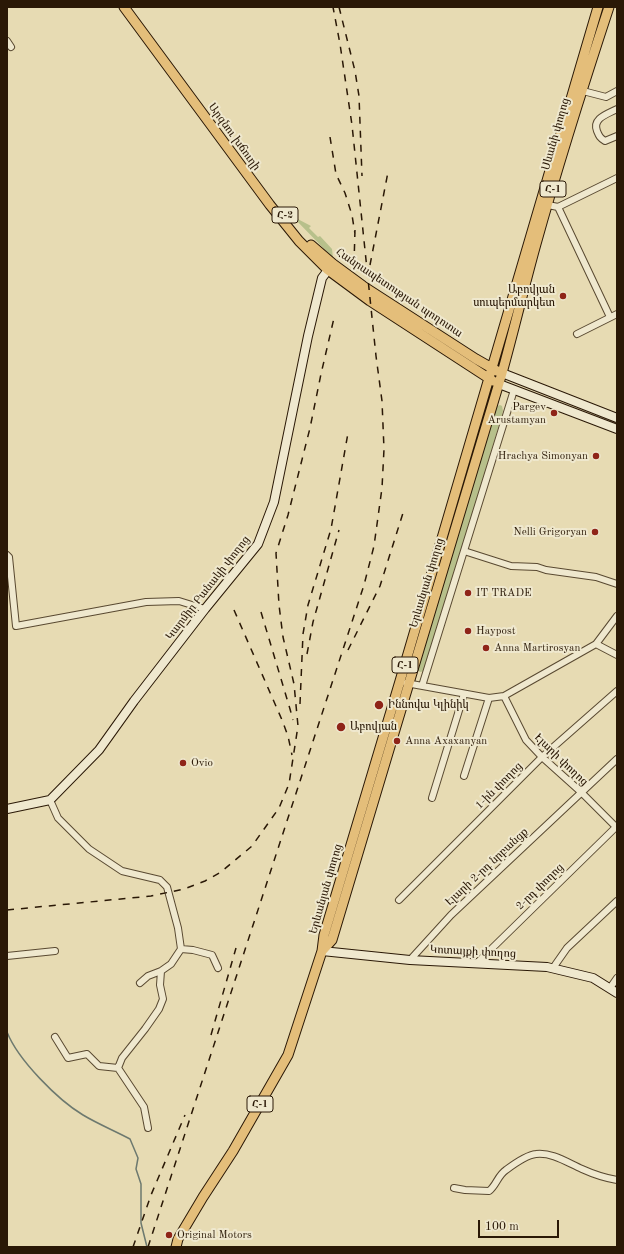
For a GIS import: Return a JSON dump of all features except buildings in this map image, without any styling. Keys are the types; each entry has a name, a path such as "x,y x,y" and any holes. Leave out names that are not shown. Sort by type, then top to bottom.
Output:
{"main road":[{"name":"Արզնու խճուղի","path":"124,7 270,205 299,241 332,269"},
{"name":"Հանրապետության պողոտա","path":"132,7 280,209 332,269 370,301 498,384"},
{"name":"Սևանի փողոց","path":"498,384 548,205 598,7"},
{"name":"Սևանի փողոց","path":"489,379 578,89 609,7"},
{"name":"Հանրապետության պողոտա","path":"332,269 392,305 476,359 502,373"},
{"name":"Երևանյան փողոց","path":"405,682 489,379"},
{"name":"Երևանյան փողոց","path":"322,951 324,935 498,384"},
{"name":"Հ-1","path":"176,1247 182,1233 233,1151 288,1055 322,951"}],"street":[{"path":"7,41 11,47"},
{"path":"578,89 606,97 617,91"},
{"path":"617,109 600,118 595,126 600,137 605,141 617,136"},
{"path":"548,205 558,207 617,178"},
{"path":"558,207 610,317"},
{"name":"Կարմիր Բանակի փողոց","path":"50,800 99,750 134,701 205,609 258,544 274,502 308,336 322,278 332,269"},
{"path":"577,334 617,314"},
{"name":"Հանրապետության պողոտա","path":"502,373 617,418"},
{"name":"Հանրապետության պողոտա","path":"498,384 617,429"},
{"path":"422,686 514,390"},
{"path":"464,551 511,566 537,567 546,570 596,577 617,584"},
{"path":"7,555 9,557 16,626 146,602 179,601 205,609"},
{"path":"405,682 489,698 504,696 596,644 617,616"},
{"path":"596,644 617,655"},
{"name":"1-ին փողոց","path":"399,900 542,757 617,691"},
{"path":"432,798 464,694"},
{"name":"Էլարի փողոց","path":"504,696 526,740 542,757 617,827"},
{"path":"464,776 489,698"},
{"name":"Էլարի 2-րդ նրբանցք","path":"410,960 451,914 617,759"},
{"path":"7,809 50,800 58,818 89,849 122,871 160,880 167,887 178,928 181,949 171,964 160,972 148,976 140,983"},
{"name":"2-րդ փողոց","path":"477,963 617,827"},
{"path":"553,968 567,948 617,901"},
{"path":"181,949 193,950 212,955 218,968"},
{"path":"7,956 55,951"},
{"name":"Կոտայքի փողոց","path":"322,951 410,960 553,968 594,978 613,990"},
{"path":"118,1068 122,1058 160,1009 163,999 160,985 160,972"},
{"path":"613,990 617,978"},
{"path":"55,1037 68,1058 87,1054 99,1066 118,1068"},
{"path":"118,1068 144,1108 148,1128"},
{"path":"454,1188 489,1191 492,1189 498,1176 505,1170 535,1154 560,1159 606,1178 617,1180"}],"green space":[{"path":"292,216 311,226 309,228 318,237 320,236 332,249 333,258"},
{"path":"497,406 502,406 503,411 427,668 425,671 420,672 418,667"}],"waterway":[{"path":"7,1032 12,1043 29,1067 62,1100 83,1115 130,1139 138,1158 136,1169 141,1184 141,1223 147,1247"}],"railway":[{"path":"148,1247 364,585 374,546 382,488 384,449 382,401 352,125 333,7"},
{"path":"339,7 355,71 359,96 362,176"},
{"path":"330,137 336,174 345,193 352,215 355,234"},
{"path":"370,265 388,172"},
{"path":"354,265 355,229"},
{"path":"7,910 151,896 184,889 205,881 221,872 252,846 279,808 289,784 298,726 294,684 283,637 279,605 276,553 288,515 310,428 334,318"},
{"path":"300,704 303,634 308,605 331,529 348,433"},
{"path":"348,650 380,586 403,513"},
{"path":"307,654 313,622 339,530"},
{"path":"234,610 282,720 288,736 292,755"},
{"path":"261,612 293,720"},
{"path":"211,1035 236,948"},
{"path":"133,1247 151,1195 185,1115"}],"place":[{"name":"Աբովյան սուպերմարկետ","path":"563,296"},
{"name":"Pargev Arustamyan","path":"554,413"},
{"name":"Hrachya Simonyan","path":"596,456"},
{"name":"Nelli Grigoryan","path":"595,532"},
{"name":"IT TRADE","path":"468,593"},
{"name":"Haypost","path":"468,631"},
{"name":"Anna Martirosyan","path":"486,648"},
{"name":"Իննովա Կլինիկ","path":"379,705"},
{"name":"Աբովյան","path":"341,727"},
{"name":"Anna Axaxanyan","path":"397,741"},
{"name":"Ovio","path":"183,763"},
{"name":"Original Motors","path":"169,1235"}]}
